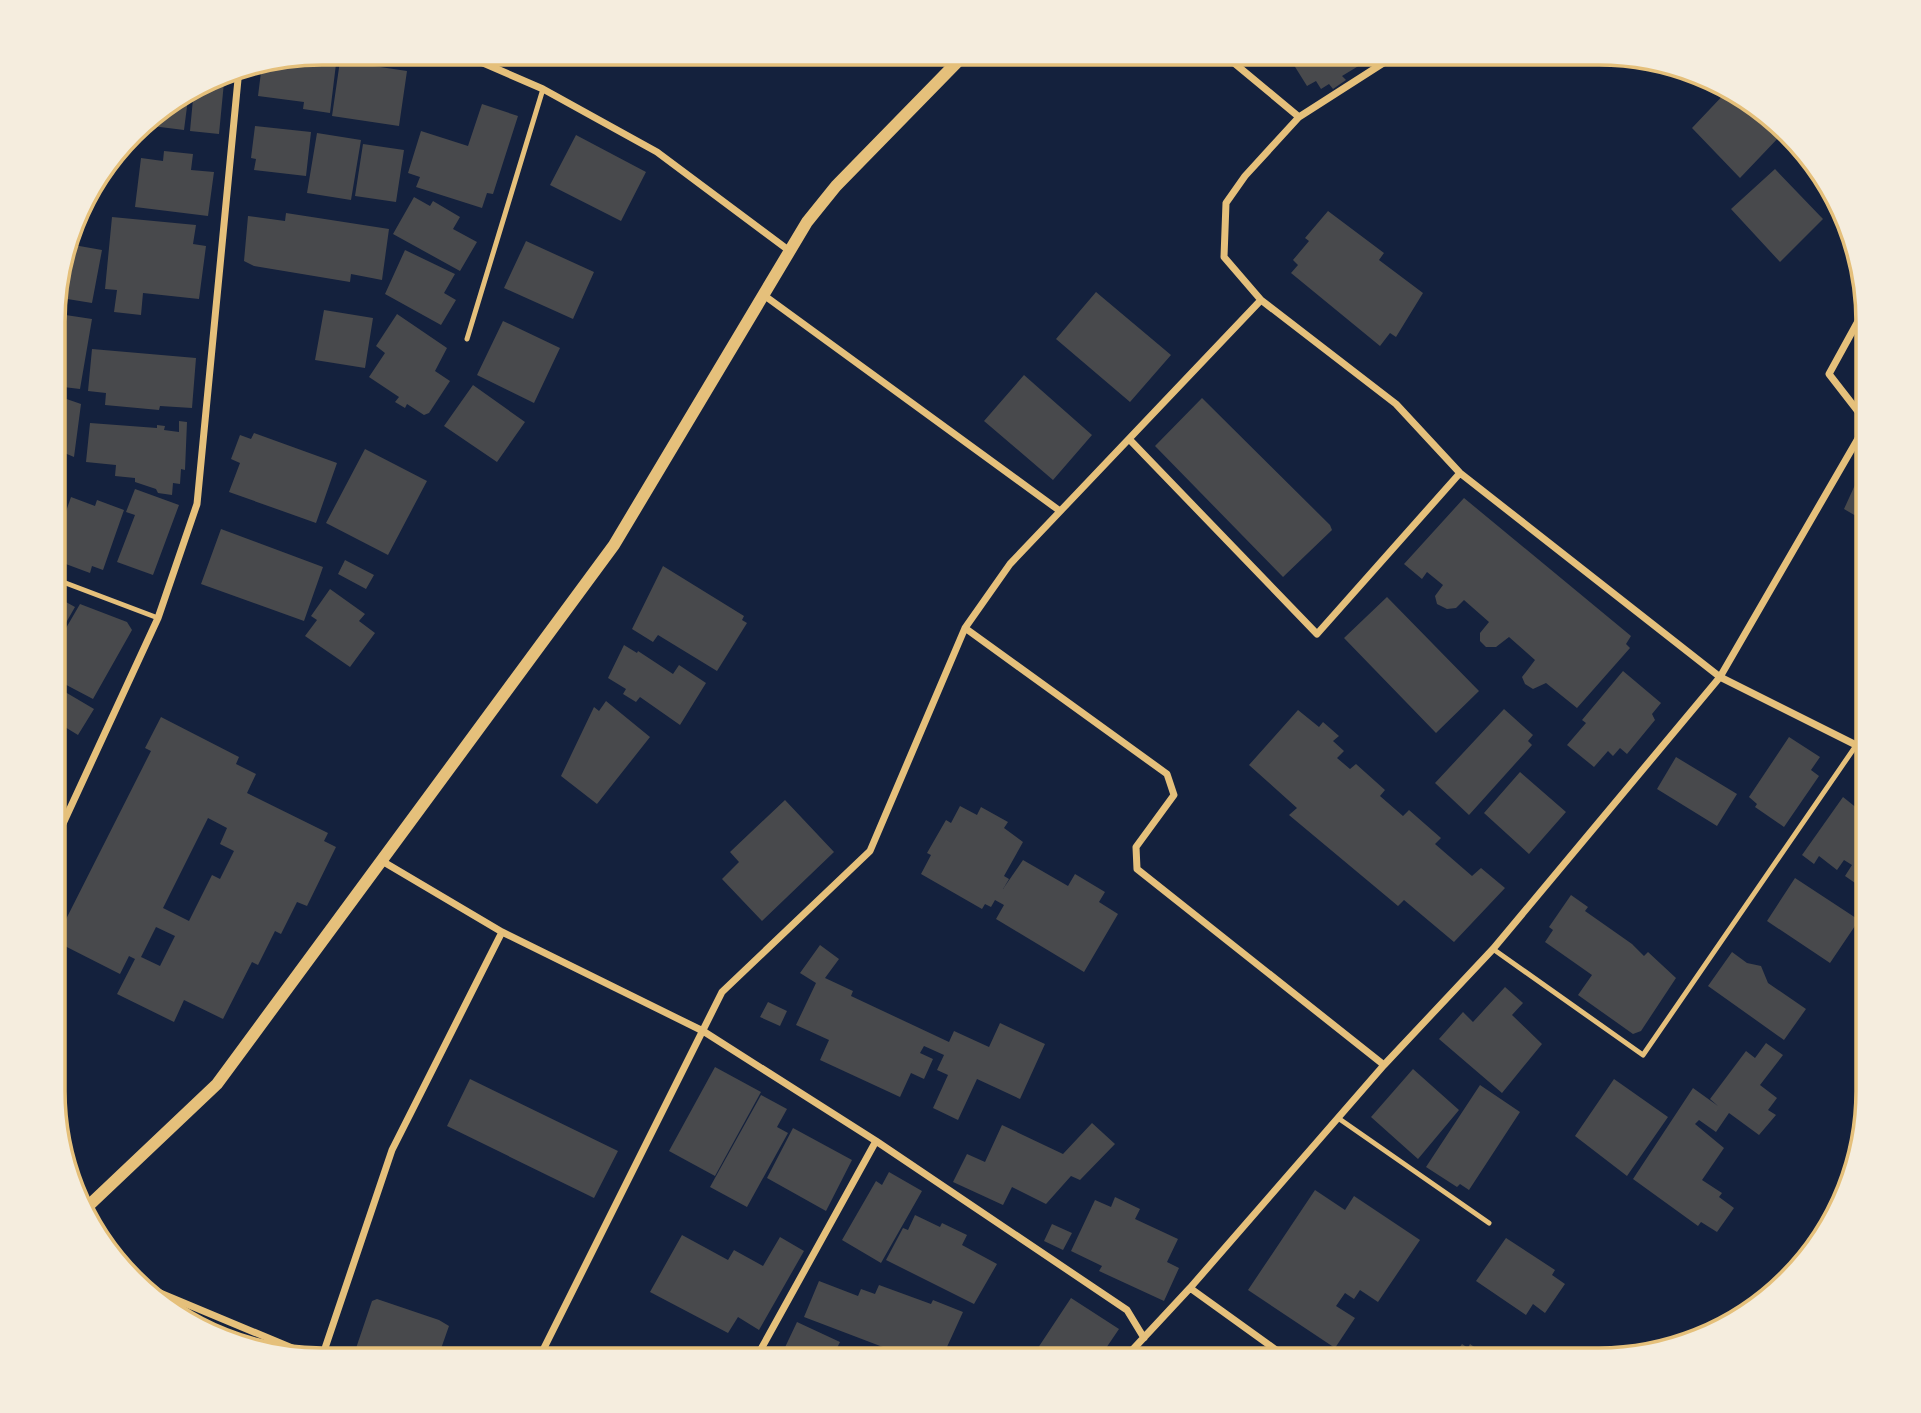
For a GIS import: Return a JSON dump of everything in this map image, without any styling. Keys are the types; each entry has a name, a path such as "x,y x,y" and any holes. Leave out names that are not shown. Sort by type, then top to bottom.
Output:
{"street":[{"path":"489,65 543,89 657,152 791,252"},
{"path":"90,1204 217,1084 614,545 807,222 836,186 954,65"},
{"path":"1236,65 1299,117"},
{"path":"1380,65 1299,117 1245,176 1226,203 1224,257 1261,300 1396,404 1460,473 1720,677 1855,747"},
{"path":"65,819 158,618 197,504 238,78"},
{"path":"765,296 1060,511"},
{"path":"544,1348 722,992 870,851 965,628 1010,564 1261,300"},
{"path":"1856,325 1829,374 1856,408"},
{"path":"1130,440 1317,634 1460,473"},
{"path":"1134,1348 1190,1288 1384,1065 1493,949 1720,677 1856,441"},
{"path":"965,628 1167,774 1174,795 1136,847 1137,869 1384,1065"},
{"path":"382,861 502,932 703,1031 876,1141 1126,1310 1144,1338"},
{"path":"325,1348 392,1150 502,932"},
{"path":"762,1348 876,1141"},
{"path":"1190,1288 1273,1348"},
{"path":"165,1295 287,1346"}],"lane":[{"path":"467,339 543,89"},
{"path":"65,583 158,618"},
{"path":"1493,949 1643,1055 1855,747"},
{"path":"1338,1118 1489,1223"}],"building":[{"path":"305,65 336,65 330,113 303,109 304,102 258,96 261,72"},
{"path":"339,65 367,65 407,71 399,126 332,116"},
{"path":"1294,65 1360,65 1342,76 1346,80 1333,89 1329,84 1321,89 1316,81 1307,86"},
{"path":"224,84 219,134 190,131 193,99"},
{"path":"1722,96 1756,118 1779,138 1740,178 1692,128"},
{"path":"188,103 184,130 154,126"},
{"path":"482,104 518,116 493,194 487,193 482,208 416,187 420,177 408,173 421,131 468,146"},
{"path":"255,126 311,132 306,176 254,170 256,159 251,158"},
{"path":"317,133 361,140 351,200 307,193"},
{"path":"576,135 646,172 621,221 550,185"},
{"path":"363,144 404,150 396,202 355,196"},
{"path":"164,151 193,154 191,170 214,172 208,216 135,207 141,158 163,161"},
{"path":"1775,169 1823,219 1780,262 1731,209"},
{"path":"414,197 430,206 433,201 460,217 453,229 477,242 460,271 393,234"},
{"path":"1328,211 1384,253 1379,260 1423,293 1396,337 1390,333 1380,346 1291,273 1298,265 1293,260 1309,241 1305,238"},
{"path":"286,213 389,229 382,280 351,274 350,282 254,266 244,261 248,216 285,221"},
{"path":"112,217 196,225 193,244 206,246 199,299 143,293 141,315 114,312 117,290 105,289"},
{"path":"526,241 594,272 573,319 504,288"},
{"path":"76,245 102,250 92,303 66,299"},
{"path":"405,250 455,274 444,293 456,300 441,325 385,294"},
{"path":"1096,292 1171,355 1130,402 1056,339"},
{"path":"324,310 373,318 365,368 315,360"},
{"path":"397,314 447,348 435,371 450,381 429,413 424,415 407,404 405,408 395,402 399,397 369,377 385,353 376,346"},
{"path":"65,315 92,319 80,389 65,387"},
{"path":"503,321 560,348 534,403 477,375"},
{"path":"92,349 196,358 192,408 160,406 159,410 105,405 106,393 88,391"},
{"path":"1024,375 1092,435 1053,480 984,421"},
{"path":"473,385 525,422 497,462 444,426"},
{"path":"65,398 81,404 74,457 65,453"},
{"path":"1202,398 1330,525 1332,530 1283,577 1155,446"},
{"path":"179,421 187,422 185,470 181,469 180,484 173,483 172,495 158,493 156,489 135,482 135,478 115,476 116,465 86,462 90,423 157,428 157,425 165,426 164,430 179,432"},
{"path":"254,433 337,463 316,523 229,492 240,463 231,459 240,435 251,439"},
{"path":"365,449 427,481 388,555 326,523"},
{"path":"1856,483 1856,516 1844,509"},
{"path":"135,489 179,505 153,575 117,562 135,515 126,512"},
{"path":"71,497 95,506 97,500 124,510 103,570 92,566 90,573 65,564 65,514"},
{"path":"1464,498 1631,636 1626,644 1630,648 1577,708 1546,683 1533,689 1525,684 1522,677 1535,660 1509,637 1496,647 1486,647 1480,641 1480,633 1489,622 1464,600 1456,608 1447,609 1437,604 1435,596 1443,585 1427,572 1422,579 1404,564"},
{"path":"221,529 323,567 304,621 201,584"},
{"path":"345,560 374,575 366,589 338,574"},
{"path":"663,566 744,616 742,620 747,623 717,671 658,635 653,642 632,629"},
{"path":"330,589 365,614 359,621 375,633 350,667 305,636 317,620 311,616"},
{"path":"1387,597 1479,691 1436,733 1344,638"},
{"path":"65,602 75,607 65,624"},
{"path":"80,604 127,622 132,630 93,699 65,684 65,630"},
{"path":"624,645 673,674 679,665 706,683 680,725 640,697 636,702 623,694 626,689 608,678"},
{"path":"1623,671 1661,703 1652,714 1655,720 1627,754 1620,748 1613,756 1608,751 1594,767 1567,745 1586,723 1582,720"},
{"path":"65,692 94,709 78,735 65,727"},
{"path":"606,701 650,737 597,804 561,776 594,707 599,711"},
{"path":"1504,709 1533,735 1528,741 1532,745 1469,815 1435,783"},
{"path":"1298,710 1319,727 1323,722 1339,736 1333,741 1344,751 1337,758 1350,769 1356,764 1385,790 1380,796 1403,816 1409,810 1441,838 1435,844 1472,876 1481,868 1505,888 1454,942 1404,900 1398,906 1289,815 1297,808 1249,765"},
{"path":"161,717 239,757 236,764 256,774 247,793 328,833 324,841 336,847 307,906 297,902 281,934 275,931 258,965 252,962 223,1019 184,1000 174,1022 117,994 135,959 129,956 120,974 65,946 65,921 151,751 145,748","holes":["208,818 227,828 220,844 234,851 220,879 212,875 189,921 163,908","156,927 175,936 160,966 141,957"]},
{"path":"1789,737 1820,757 1811,770 1819,776 1784,827 1755,807 1757,804 1749,797"},
{"path":"1676,757 1737,794 1717,826 1657,789"},
{"path":"1520,772 1566,812 1529,854 1484,813"},
{"path":"1843,797 1856,807 1856,884 1845,876 1852,865 1844,860 1837,870 1819,856 1814,864 1802,855"},
{"path":"785,800 834,852 762,921 722,879 739,862 730,852"},
{"path":"960,806 977,815 981,807 1008,822 1004,828 1023,842 1004,876 1009,879 1003,889 1023,860 1068,886 1075,874 1105,892 1099,902 1118,914 1084,972 996,919 1004,905 995,900 991,907 985,904 982,909 921,874 931,855 927,853 946,820 951,823"},
{"path":"1795,878 1856,918 1856,924 1830,963 1767,921"},
{"path":"1571,895 1588,907 1585,911 1632,944 1644,956 1648,952 1676,978 1641,1031 1633,1034 1578,995 1592,975 1545,942 1553,930 1549,927"},
{"path":"820,945 839,959 825,978 853,991 851,996 949,1042 954,1031 989,1047 1000,1023 1045,1044 1020,1099 977,1079 958,1120 933,1108 948,1075 937,1070 944,1055 924,1046 920,1053 933,1059 924,1079 911,1073 900,1097 820,1060 829,1040 796,1025 816,983 800,973"},
{"path":"1732,952 1747,963 1761,966 1768,983 1806,1009 1784,1040 1708,986"},
{"path":"1505,987 1523,1003 1512,1015 1542,1044 1502,1093 1439,1039 1463,1012 1473,1022"},
{"path":"768,1002 787,1011 780,1026 760,1017"},
{"path":"1766,1043 1783,1055 1760,1085 1777,1098 1768,1110 1776,1115 1759,1135 1729,1113 1716,1132 1699,1120 1695,1124 1724,1148 1702,1180 1722,1193 1719,1197 1734,1208 1717,1232 1701,1222 1698,1226 1633,1179 1693,1088 1718,1106 1710,1099 1746,1051 1755,1058"},
{"path":"715,1067 761,1092 715,1176 669,1151"},
{"path":"1413,1069 1459,1110 1418,1159 1371,1117"},
{"path":"470,1079 618,1151 594,1198 447,1126"},
{"path":"1614,1079 1668,1117 1627,1176 1575,1136"},
{"path":"1480,1085 1520,1112 1469,1190 1460,1184 1457,1187 1426,1167"},
{"path":"761,1095 787,1109 777,1127 788,1133 747,1207 710,1187"},
{"path":"1092,1123 1115,1144 1080,1180 1071,1176 1046,1204 1012,1187 1003,1205 953,1182 967,1154 985,1162 1002,1125 1063,1154"},
{"path":"793,1128 852,1160 826,1211 767,1178"},
{"path":"889,1172 922,1191 881,1263 842,1240 876,1181 882,1185"},
{"path":"1315,1190 1345,1210 1354,1196 1420,1240 1378,1302 1360,1290 1354,1299 1345,1293 1336,1306 1355,1318 1335,1348 1248,1290"},
{"path":"1115,1197 1140,1209 1135,1219 1178,1239 1167,1262 1179,1268 1164,1301 1099,1271 1102,1266 1071,1251 1095,1200 1111,1207"},
{"path":"915,1215 940,1227 942,1223 967,1235 962,1245 997,1264 974,1304 886,1260 903,1228 908,1230"},
{"path":"1052,1224 1072,1233 1063,1250 1044,1241"},
{"path":"682,1235 728,1260 734,1250 763,1266 780,1237 804,1251 759,1330 738,1317 728,1333 650,1292"},
{"path":"1506,1238 1555,1270 1552,1275 1565,1284 1545,1313 1533,1304 1526,1315 1476,1281"},
{"path":"819,1281 858,1296 861,1289 875,1294 879,1285 931,1304 933,1300 963,1312 946,1348 885,1348 804,1317"},
{"path":"1071,1298 1119,1329 1106,1348 1038,1348"},
{"path":"377,1299 439,1320 449,1326 441,1348 356,1348 372,1301"},
{"path":"797,1322 840,1342 837,1348 785,1348"}]}
